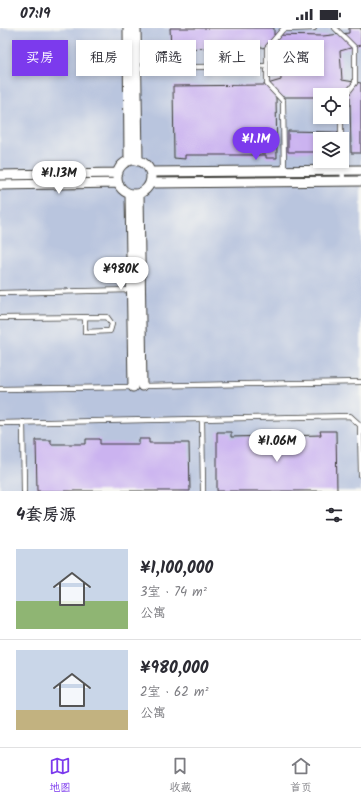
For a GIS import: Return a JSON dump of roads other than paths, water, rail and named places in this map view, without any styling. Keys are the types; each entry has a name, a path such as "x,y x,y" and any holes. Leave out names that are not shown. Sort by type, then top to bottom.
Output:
{"street":[{"path":"128,28 133,161"},
{"path":"133,161 137,68 136,28"},
{"path":"133,161 147,165 151,172 151,183 146,190 134,194 120,188 118,183 118,173 121,167 133,161"},
{"path":"151,172 361,170"},
{"path":"0,175 118,173"},
{"path":"151,183 361,181"},
{"path":"0,185 118,183"},
{"path":"134,194 131,290 137,386"},
{"path":"134,194 137,386"}],"lane":[{"path":"284,171 283,101 267,84 267,48 284,28 314,28"},
{"path":"335,28 354,48 356,83 349,92"},
{"path":"355,64 361,64"},
{"path":"137,68 267,66"},
{"path":"342,171 343,181"},
{"path":"0,293 131,290"},
{"path":"0,318 85,317 107,317 112,324 110,331 85,332 85,317"},
{"path":"0,389 361,382"},
{"path":"0,423 350,416 360,425 361,475"},
{"path":"202,419 203,491"},
{"path":"23,422 24,491"}]}
